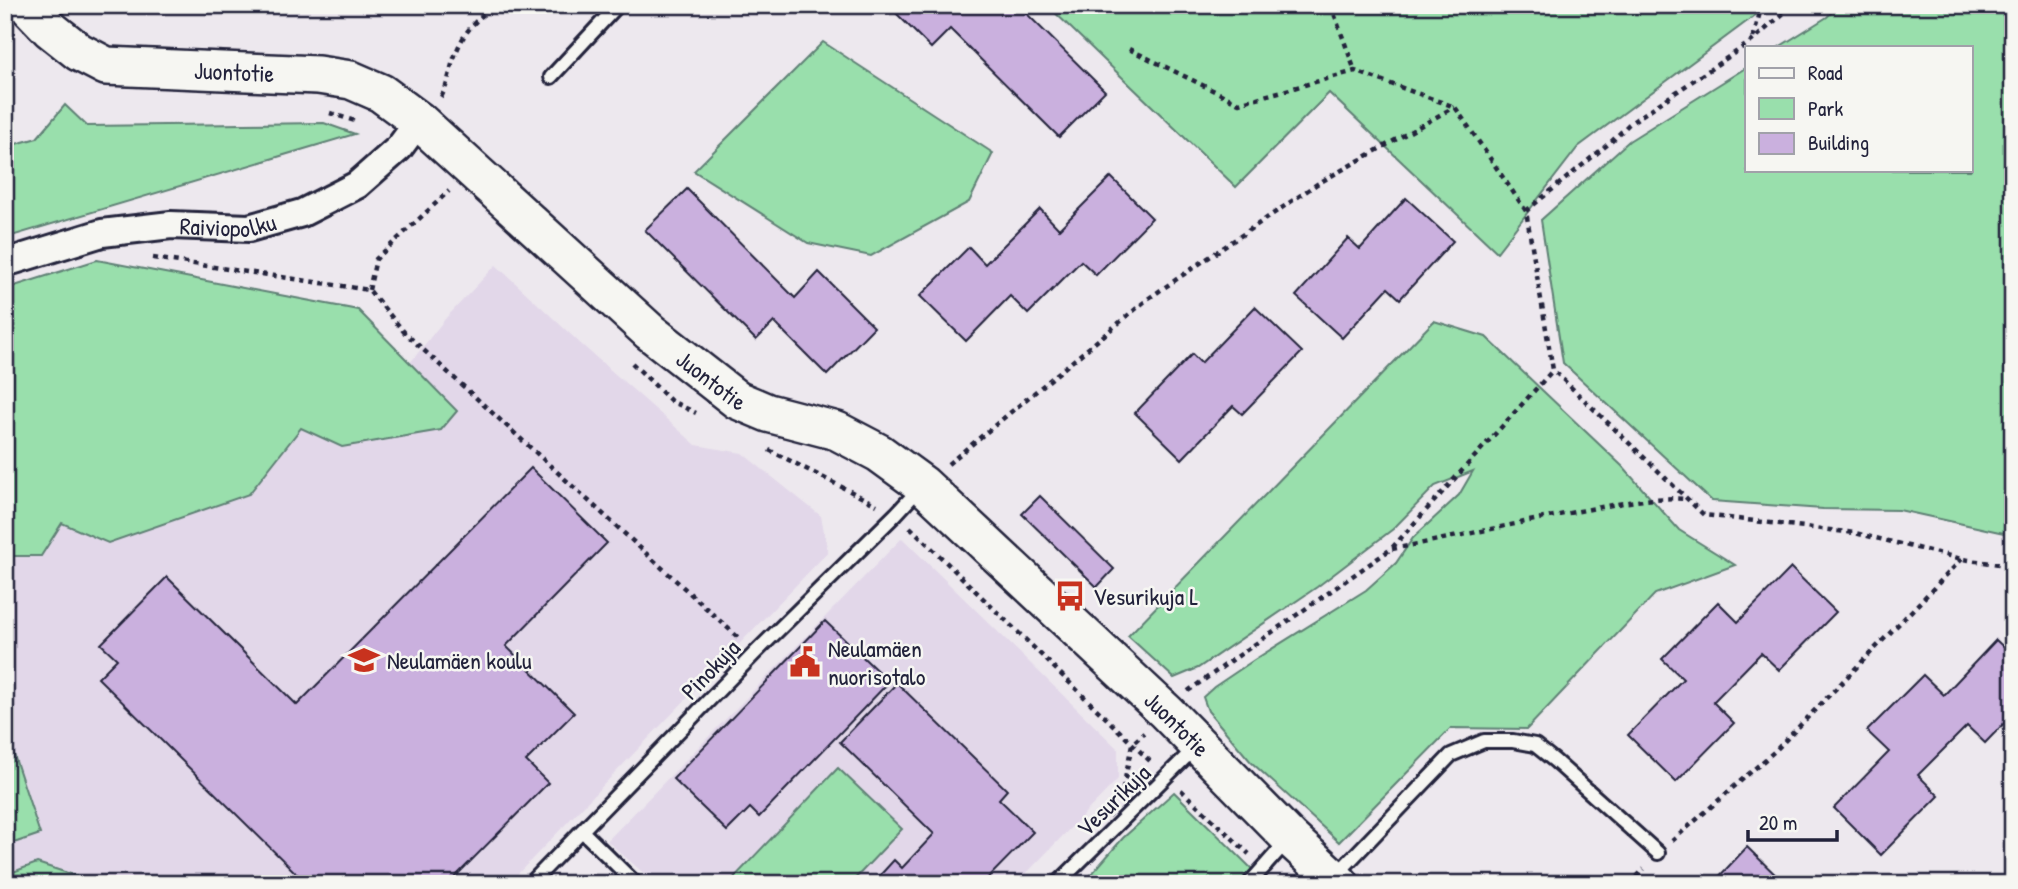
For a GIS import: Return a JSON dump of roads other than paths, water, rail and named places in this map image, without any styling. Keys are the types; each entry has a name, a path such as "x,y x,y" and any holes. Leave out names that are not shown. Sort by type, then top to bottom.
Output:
{"street":[{"name":"Juontotie","path":"27,5 50,29 79,52 106,66 318,75 351,80 381,93 419,121 650,332 737,400 768,413 837,431 879,453 923,485 1166,712 1290,838 1337,881"},
{"name":"Raiviopolku","path":"5,262 102,233 171,225 249,228 302,213 357,185 399,148 419,121"}],"lane":[{"path":"551,77 618,5"},
{"name":"Pinokuja","path":"530,884 923,485"},
{"path":"1337,881 1451,755 1483,741 1513,741 1535,745 1658,853"},
{"name":"Vesurikuja","path":"1057,884 1198,746"},
{"path":"582,831 636,884"},
{"path":"1249,884 1290,838"}],"place":[{"name":"Vesurikuja L","path":"1070,596"},
{"name":"Neulamäen koulu","path":"364,660"},
{"name":"Neulamäen nuorisotalo","path":"805,662"}]}
